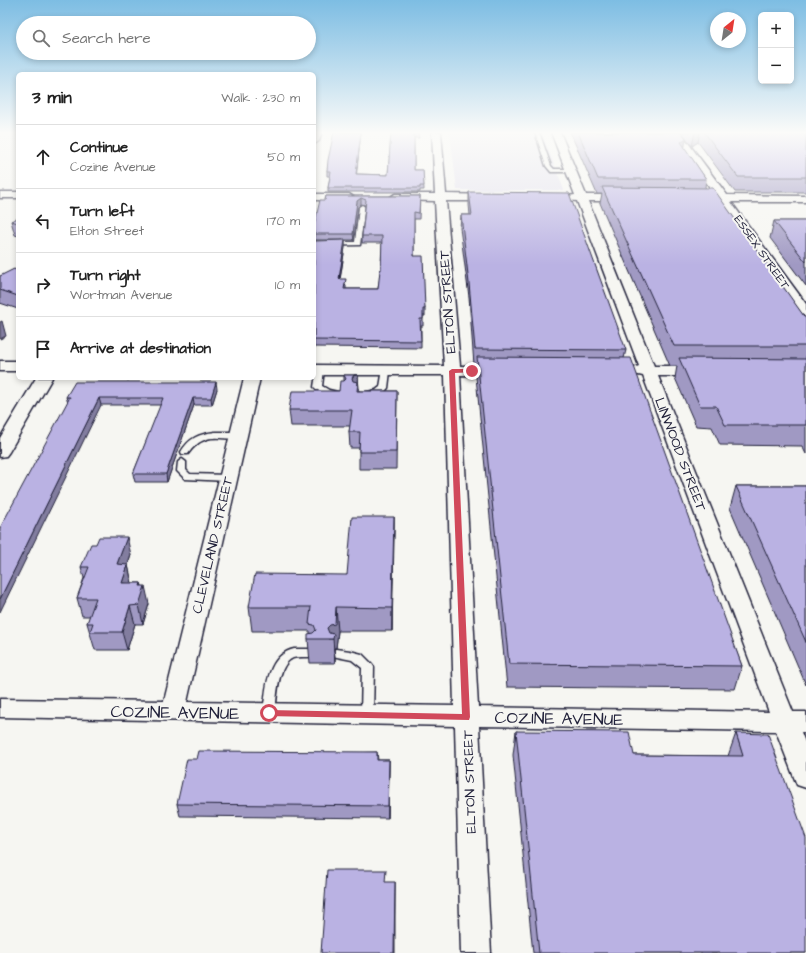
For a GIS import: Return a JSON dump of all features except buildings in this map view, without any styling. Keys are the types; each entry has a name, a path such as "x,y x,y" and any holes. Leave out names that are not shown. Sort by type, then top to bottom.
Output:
{"street":[{"name":"ELTON STREET","path":"439,176 452,371 476,953"},
{"name":"LINWOOD STREET","path":"574,176 649,371 795,722 806,777"},
{"name":"ESSEX STREET","path":"708,176 806,314"},
{"path":"0,194 16,194"},
{"path":"316,197 364,202"},
{"path":"382,197 506,198"},
{"path":"560,198 636,198"},
{"path":"689,198 806,199"},
{"path":"0,366 16,366"},
{"path":"317,370 511,371"},
{"path":"627,371 718,371"},
{"path":"0,452 43,380"},
{"name":"CLEVELAND STREET","path":"173,712 252,380"},
{"name":"COZINE AVENUE","path":"0,708 795,722"}],"lane":[{"path":"316,244 358,244 364,202"},
{"path":"317,370 318,387 326,392 341,394"},
{"path":"364,394 375,394 384,388 386,371"},
{"path":"185,452 189,444 197,438 238,435"},
{"path":"182,462 181,471 188,477 228,478"},
{"path":"269,713 278,666 283,659 292,654 311,653"},
{"path":"336,653 357,656 364,661 368,667 367,715"}],"shaded area":[{"path":"455,176 559,176 564,190 457,190"}],"route":[{"path":"269,713 466,717 452,371 472,371"}]}
